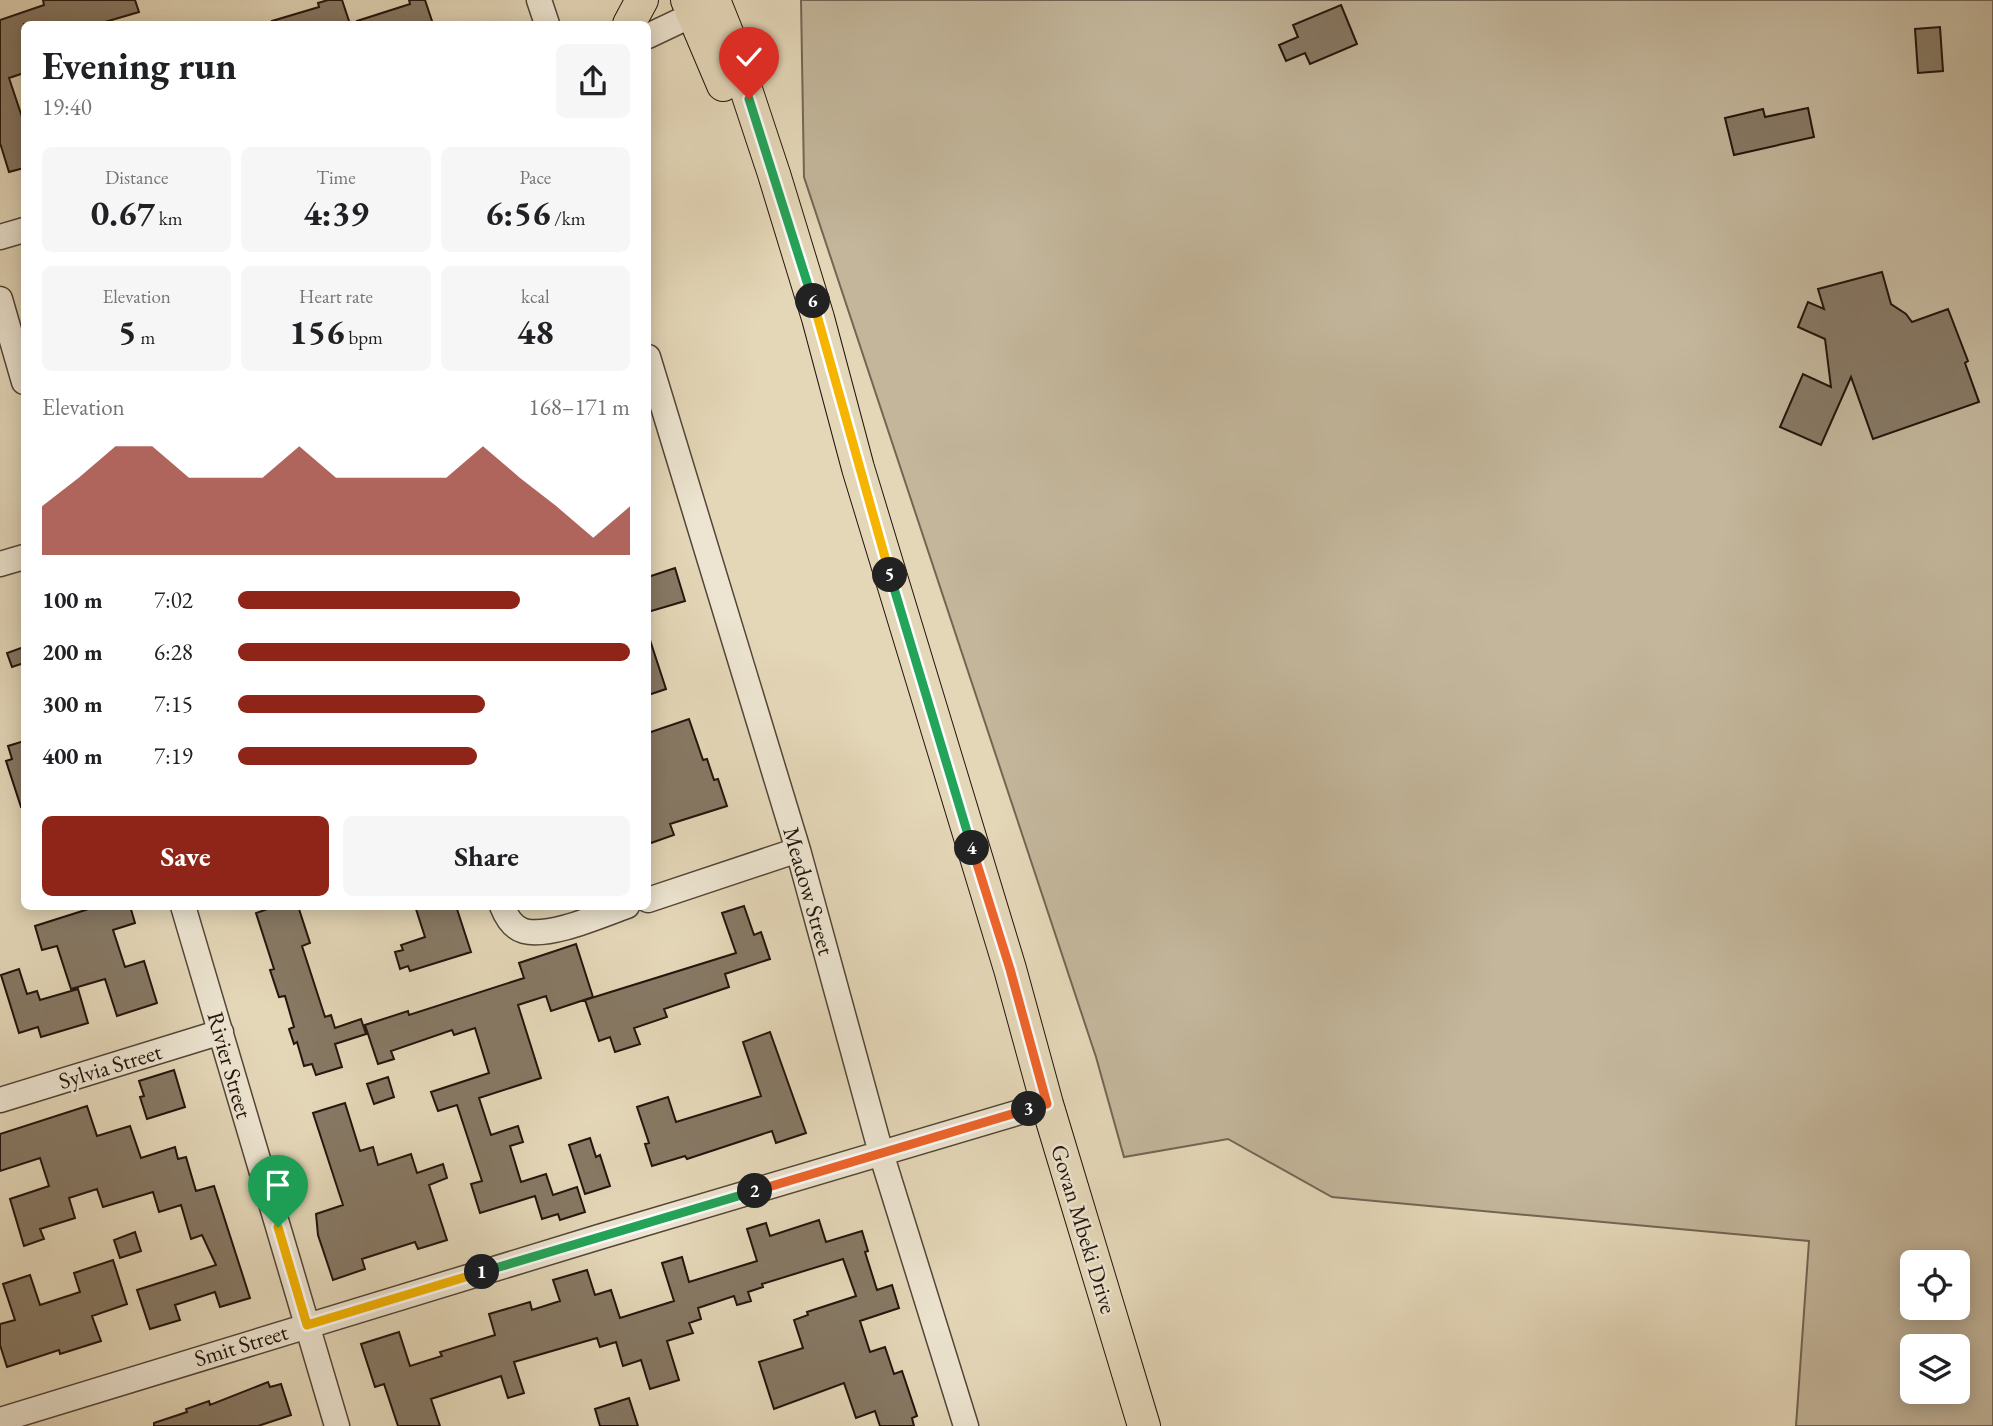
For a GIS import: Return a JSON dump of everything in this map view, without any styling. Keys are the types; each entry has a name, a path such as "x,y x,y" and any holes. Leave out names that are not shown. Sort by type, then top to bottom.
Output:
{"main road":[{"path":"631,21 642,0"},
{"name":"Govan Mbeki Drive","path":"703,5 774,174 818,318 858,468 1010,969 1047,1104 1144,1426"}],"street":[{"path":"539,0 546,21"},
{"path":"651,34 703,5"},
{"path":"0,237 21,231"},
{"path":"0,299 21,372"},
{"name":"Meadow Street","path":"651,367 798,850 881,1153 967,1426"},
{"path":"0,564 21,557"},
{"path":"651,899 798,850"},
{"name":"Rivier Street","path":"184,910 337,1426"},
{"path":"504,910 513,924 523,931 544,931 614,910"},
{"name":"Sylvia Street","path":"0,1100 221,1032"},
{"name":"Smit Street","path":"0,1420 307,1325 1047,1104"}],"shaded area":[{"path":"801,0 1993,0 1993,1426 1796,1426 1809,1241 1332,1197 1228,1139 1124,1157 1096,1057 804,177"}],"building":[{"path":"43,0 135,0 139,12 108,21 21,21 21,74 9,78 21,114 21,169 9,172 0,143 0,20 44,5"},
{"path":"342,0 349,21 272,21 319,7 318,3"},
{"path":"409,0 425,0 432,21 357,21 410,4"},
{"path":"1341,5 1357,44 1310,64 1305,53 1286,61 1279,45 1298,37 1293,25"},
{"path":"1940,27 1943,71 1918,73 1915,29"},
{"path":"1808,108 1814,137 1734,155 1725,118 1763,109 1765,117"},
{"path":"1882,272 1891,304 1906,314 1912,322 1948,309 1968,361 1965,363 1979,402 1873,439 1851,377 1821,445 1780,427 1803,374 1831,387 1825,339 1798,327 1808,302 1824,309 1818,289"},
{"path":"675,568 685,601 651,611 651,576"},
{"path":"651,643 666,689 651,694"},
{"path":"21,648 21,664 12,667 7,653"},
{"path":"689,719 703,760 707,759 714,780 718,779 727,806 670,824 674,835 651,843 651,732"},
{"path":"21,742 21,807 6,761 12,759 8,746"},
{"path":"744,906 754,935 761,932 770,959 725,974 729,987 664,1009 667,1017 634,1028 640,1044 615,1052 610,1037 599,1041 585,1000 736,953 722,913"},
{"path":"85,910 131,910 135,923 113,930 125,967 144,961 157,1003 117,1016 105,979 71,989 57,946 42,950 35,926"},
{"path":"265,910 299,910 310,943 302,946 325,1017 331,1015 335,1028 361,1019 366,1034 335,1044 342,1067 316,1075 312,1064 304,1066 297,1042 294,1044 289,1029 294,1027 285,996 279,997 270,970 274,969 256,913"},
{"path":"416,910 457,910 471,952 410,971 408,966 400,969 395,952 403,950 401,945 425,937"},
{"path":"576,944 593,997 551,1011 546,996 518,1005 541,1078 479,1098 491,1135 518,1126 523,1142 510,1146 521,1182 546,1174 553,1195 577,1187 585,1212 560,1220 558,1214 542,1219 535,1196 480,1213 471,1184 482,1181 457,1105 438,1111 431,1092 489,1073 475,1028 454,1035 452,1030 391,1051 394,1059 378,1064 365,1025 408,1011 409,1015 524,978 519,963"},
{"path":"19,969 27,994 37,991 40,1000 78,989 88,1023 41,1037 38,1027 19,1033 1,975"},
{"path":"770,1032 806,1133 776,1143 772,1131 687,1159 685,1156 652,1166 645,1144 649,1143 637,1107 668,1097 676,1122 761,1096 743,1042"},
{"path":"174,1070 185,1107 147,1119 140,1097 144,1096 139,1081"},
{"path":"388,1077 394,1097 374,1104 367,1084"},
{"path":"345,1103 360,1151 373,1147 378,1165 411,1154 417,1173 443,1164 447,1178 429,1185 447,1240 418,1249 415,1242 362,1259 365,1269 333,1280 318,1235 316,1214 343,1205 313,1113"},
{"path":"87,1106 97,1136 130,1126 141,1158 175,1147 178,1159 186,1157 196,1191 214,1186 250,1298 220,1307 215,1292 175,1305 180,1320 150,1329 137,1290 216,1265 202,1235 191,1239 181,1205 159,1212 153,1192 103,1207 97,1189 69,1198 75,1218 40,1229 44,1239 24,1246 10,1199 49,1186 40,1158 0,1171 0,1134"},
{"path":"590,1138 596,1157 600,1155 610,1186 585,1194 569,1145"},
{"path":"819,1220 826,1242 862,1231 868,1251 865,1252 877,1290 892,1285 899,1308 860,1321 870,1352 885,1347 894,1374 902,1371 917,1416 912,1418 914,1426 880,1426 875,1411 856,1418 844,1383 774,1409 759,1362 803,1348 794,1320 808,1315 807,1312 856,1296 843,1259 762,1284 763,1287 748,1292 751,1301 737,1305 734,1296 698,1308 701,1319 689,1323 693,1333 667,1341 679,1380 650,1389 641,1360 623,1366 616,1342 600,1347 597,1338 514,1362 524,1393 508,1398 501,1376 431,1399 440,1426 398,1426 384,1384 375,1387 361,1344 399,1332 410,1366 442,1356 440,1352 495,1335 489,1314 530,1302 532,1310 560,1301 553,1280 587,1270 595,1295 611,1290 620,1318 674,1301 662,1263 682,1257 689,1282 757,1261 747,1229 766,1223 770,1236"},
{"path":"135,1232 141,1251 120,1258 114,1240"},
{"path":"113,1260 127,1304 92,1316 101,1341 60,1354 59,1350 7,1367 0,1345 0,1324 15,1320 3,1284 30,1275 40,1305 80,1292 74,1273"},
{"path":"268,1382 270,1387 281,1384 291,1415 258,1426 154,1426 154,1423 187,1412 186,1409 209,1401 210,1405"},
{"path":"629,1398 638,1426 600,1426 595,1409"}],"route":[{"path":"278,1227 307,1325 1047,1104 1010,969 858,468 818,318 749,99"}]}
